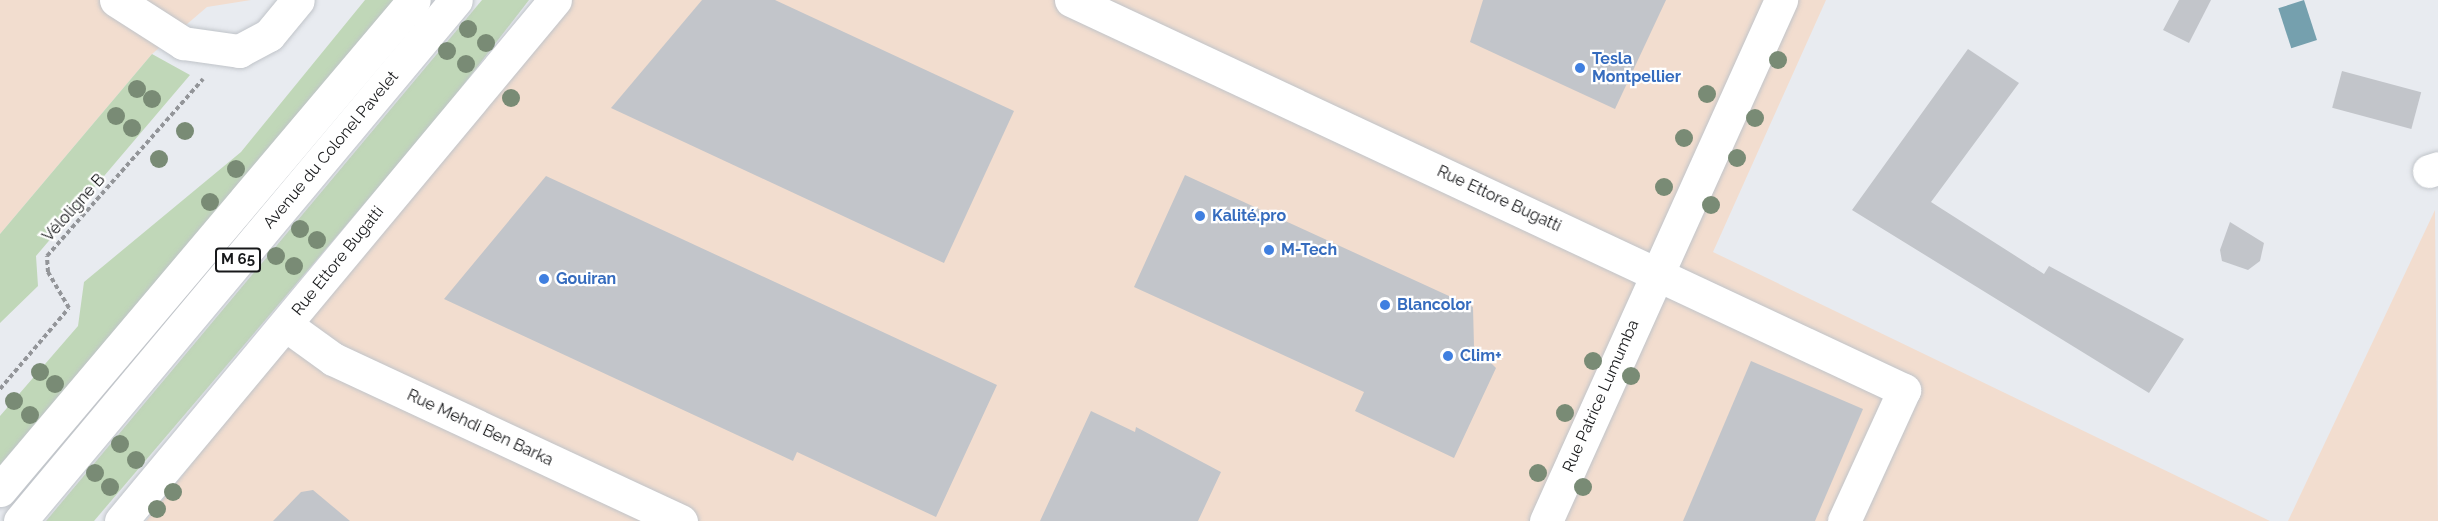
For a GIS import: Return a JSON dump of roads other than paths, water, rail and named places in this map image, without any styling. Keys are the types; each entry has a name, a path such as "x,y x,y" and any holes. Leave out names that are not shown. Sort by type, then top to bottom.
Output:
{"street":[{"path":"116,0 183,43 239,51 268,35 298,0"},
{"name":"Avenue du Colonel Pavelet","path":"0,490 414,0"},
{"name":"Avenue du Colonel Pavelet","path":"20,521 456,0"},
{"name":"Rue Ettore Bugatti","path":"121,521 555,0"},
{"name":"Rue Ettore Bugatti","path":"1071,0 1904,390 1844,521"},
{"path":"1655,272 1781,0"},
{"name":"Rue Patrice Lumumba","path":"1546,521 1655,272"},
{"name":"Rue Mehdi Ben Barka","path":"286,325 333,359 681,521"}],"water":[{"path":"2304,0 2317,40 2291,48 2278,8"}],"place":[{"name":"Tesla Montpellier","path":"1580,68"},
{"name":"Kalité.pro","path":"1200,216"},
{"name":"M-Tech","path":"1269,250"},
{"name":"Gouiran","path":"544,279"},
{"name":"Blancolor","path":"1385,305"},
{"name":"Clim+","path":"1448,356"}]}
